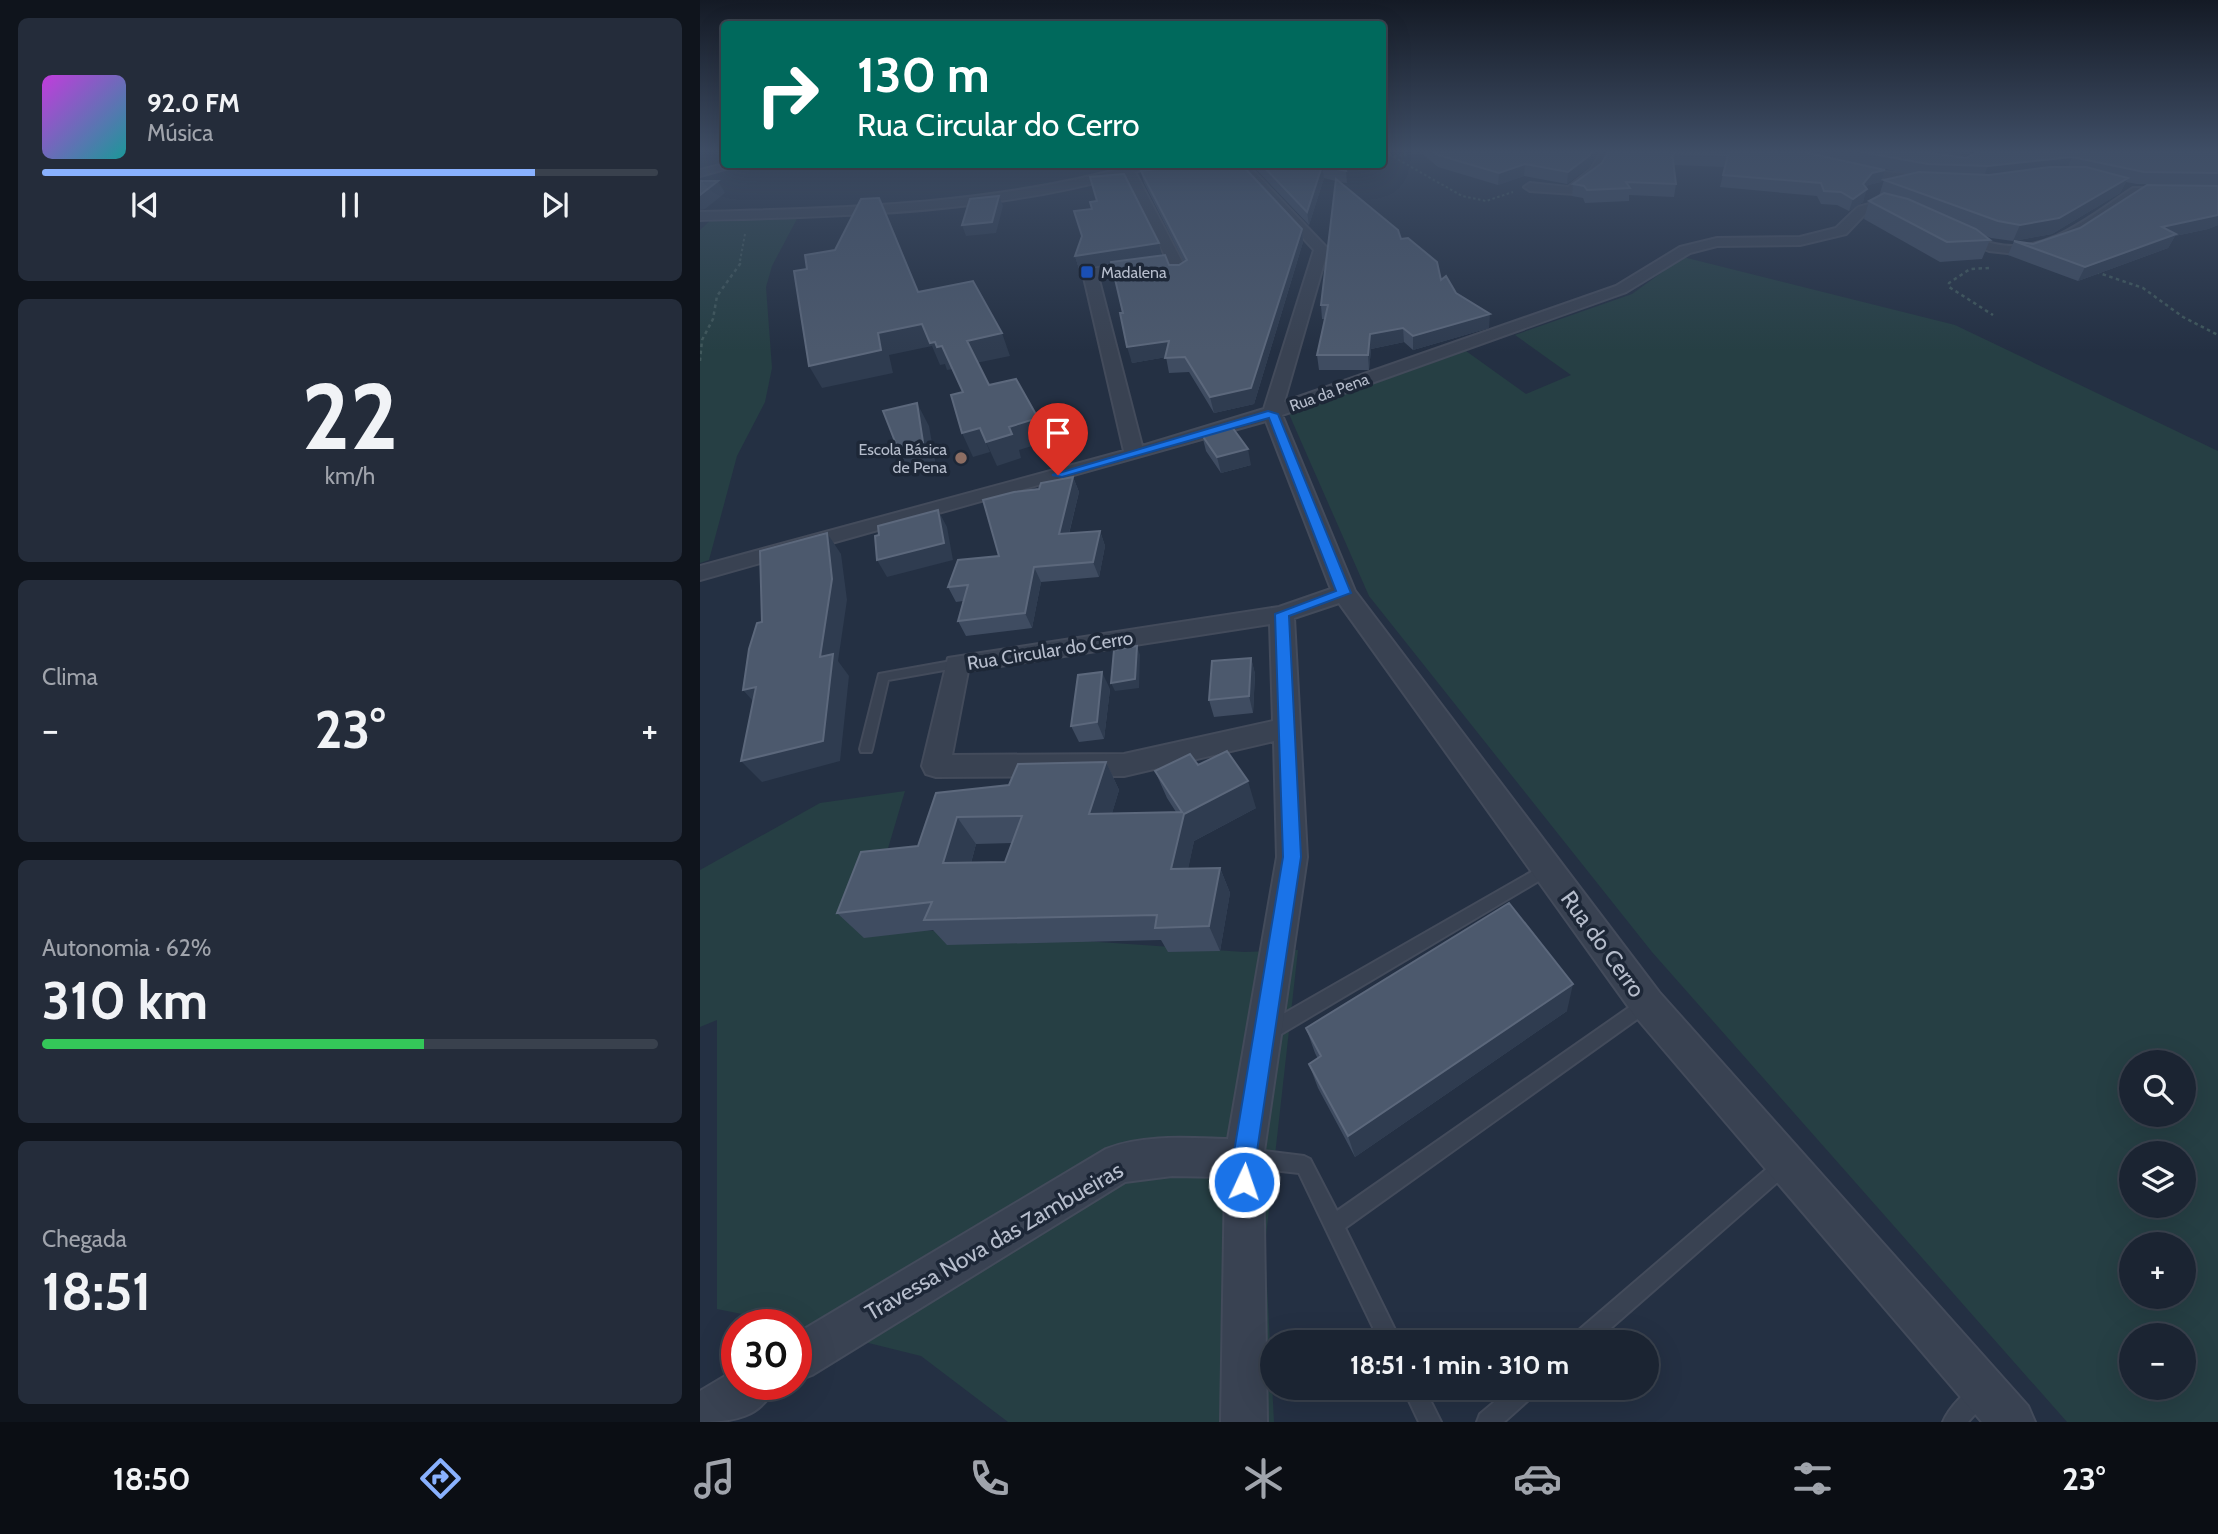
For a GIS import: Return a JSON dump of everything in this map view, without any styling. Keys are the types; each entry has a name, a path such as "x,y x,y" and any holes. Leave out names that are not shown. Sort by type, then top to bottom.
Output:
{"street":[{"path":"1135,454 1093,286 1181,272 1153,218"},
{"path":"1272,414 1321,249 1292,218"},
{"name":"Rua da Pena","path":"700,573 1272,414 1621,289 1685,250 1717,242 1811,239 1841,231 1853,218"},
{"path":"1938,227 1975,243 2026,251 2068,236 2092,218"},
{"name":"Rua do Cerro","path":"1272,414 1344,593 1647,1004 1788,1161 2012,1422"},
{"name":"Rua Circular do Cerro","path":"1287,728 1124,765 936,766 957,664 1282,614 1344,593"},
{"path":"1244,1422 1244,1158 1292,857 1282,614"},
{"name":"Travessa Nova das Zambueiras","path":"812,1349 1120,1163 1172,1157 1244,1158"},
{"path":"700,1417 728,1400"}],"lane":[{"path":"866,749 883,677 957,664"},
{"path":"1263,1035 1547,869"},
{"path":"1333,1225 1647,1004"},
{"path":"1244,1158 1304,1165 1385,1330"},
{"path":"1594,1330 1788,1161"},
{"path":"1954,1422 1984,1389"},
{"path":"1419,1400 1430,1422"},
{"path":"1488,1422 1513,1400"}],"path":[{"path":"700,361 702,340 713,319 717,296 740,264 739,253 747,218"},
{"path":"1993,315 1949,287 1949,283 1969,269 2009,265 2022,259 2026,251"},
{"path":"2085,269 2143,288 2158,296 2183,317 2218,335"}],"green space":[{"path":"713,218 797,218 772,266 766,287 772,368 765,402 737,456 709,560 700,563 700,230"},
{"path":"1683,257 1955,325 2218,451 2218,1422 2067,1422 1652,952 1369,596 1289,414 1466,351 1526,394 1571,375 1515,335 1632,294"},
{"path":"905,791 865,926 1244,952 1298,950 1265,1245 1269,1330 1260,1330 1260,1400 1273,1400 1274,1422 1008,1422 921,1356 812,1329 812,1309 717,1309 717,1020 700,1027 700,870 820,803"}],"building":[{"path":"851,218 887,218 918,292 973,281 1002,333 967,341 989,385 1016,379 1038,418 1009,427 1012,434 986,442 980,428 962,433 951,395 963,392 942,346 937,347 935,342 930,343 922,324 878,333 881,350 809,366 794,271 807,269 805,255 835,250"},
{"path":"964,218 993,218 992,222 962,225"},
{"path":"1076,218 1147,218 1159,243 1075,256 1082,236"},
{"path":"1165,218 1292,218 1302,229 1251,388 1210,397 1185,357 1165,358 1169,341 1127,347 1120,313 1123,313 1111,262 1165,255 1169,265 1179,265 1187,260"},
{"path":"1331,218 1384,218 1398,230 1401,239 1408,238 1437,262 1441,280 1446,276 1456,293 1490,314 1413,336 1403,328 1370,334 1368,355 1317,355 1328,305 1321,305"},
{"path":"1902,218 1952,218 1976,229 1990,240 1947,242"},
{"path":"1991,218 2057,218 2020,225"},
{"path":"2095,218 2202,218 2162,227 2176,234 2085,267 2014,241 2033,244 2080,228"},
{"path":"917,403 923,442 898,449 883,411"},
{"path":"1232,427 1248,449 1217,457 1202,435"},
{"path":"1073,477 1059,534 1100,531 1093,562 1034,567 1025,613 958,621 968,585 948,587 958,560 999,556 983,500 1039,489 1041,483"},
{"path":"938,510 944,543 877,560 875,536 879,535 878,526"},
{"path":"827,533 832,579 820,657 833,654 823,741 741,761 756,687 743,690 749,649 757,623 762,622 760,551"},
{"path":"1137,646 1135,679 1111,683 1114,650"},
{"path":"1251,658 1249,696 1209,700 1212,661"},
{"path":"1102,672 1097,722 1071,726 1078,675"},
{"path":"1227,751 1248,781 1184,814 1171,869 1220,868 1209,926 1155,928 1157,915 924,920 932,902 837,913 861,852 918,846 936,793 1009,785 1018,764 1106,762 1089,814 1182,812 1155,771 1190,754 1198,765","holes":["1022,816 1005,862 943,863 957,817"]},
{"path":"1509,903 1573,984 1348,1136 1309,1064 1321,1056 1306,1028"}],"place":[{"name":"Madalena","path":"1087,272"},
{"name":"Escola Básica de Pena","path":"961,458"}],"route":[{"path":"1058,475 1272,414 1344,593 1282,614 1292,857 1244,1158 1244,1182"}]}
